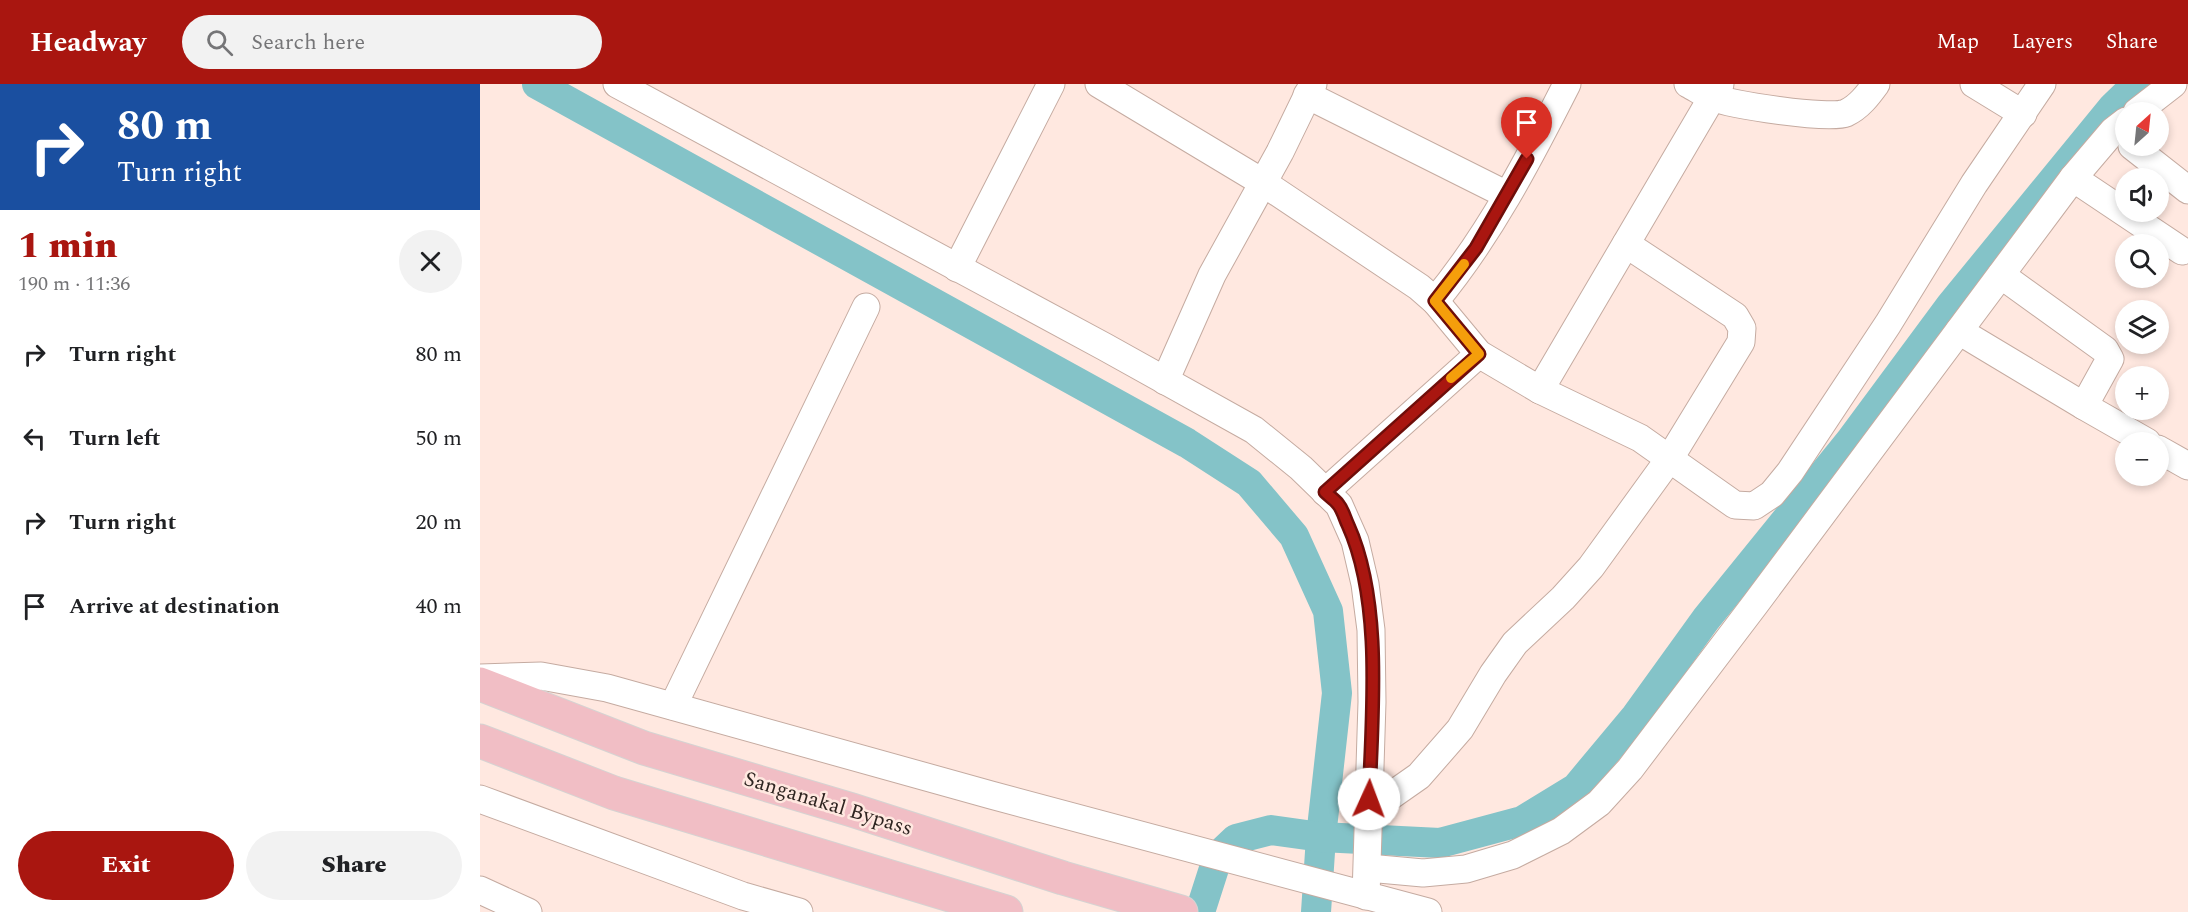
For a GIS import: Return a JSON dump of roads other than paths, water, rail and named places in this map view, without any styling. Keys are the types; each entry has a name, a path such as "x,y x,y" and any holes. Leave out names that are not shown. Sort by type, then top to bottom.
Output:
{"main road":[{"name":"Sanganakal Bypass","path":"480,684 644,748 852,810 1062,878 1181,912"},
{"path":"480,741 614,793 1006,912"}],"street":[{"path":"617,84 1254,430 1301,468 1339,505 1355,541 1365,584 1371,630 1372,702 1368,868 1355,892"},
{"path":"957,268 1051,84"},
{"path":"1099,84 1262,182 1419,287 1435,301 1479,354 1540,390 1640,438 1735,505 1754,506 1772,494 1790,472 1888,324 1974,184 2042,84"},
{"path":"1688,84 1716,91 1756,107 1824,114 1845,113 1860,104 1876,84"},
{"path":"1974,84 2023,114"},
{"path":"2150,102 2173,84"},
{"path":"1435,301 1476,248 1507,195 1565,85"},
{"path":"1165,381 1212,275 1280,152 1310,90 1507,195"},
{"path":"1540,390 1716,91"},
{"path":"1368,868 1424,873 1466,869 1522,850 1561,831 1599,803 1629,769 1756,603 2073,178 2115,143"},
{"path":"2148,156 2188,190"},
{"path":"2073,178 2182,251"},
{"path":"1369,811 1419,776 1453,737 1515,643 1563,598 1591,567 1670,458 1741,342 1742,328 1735,316 1626,244"},
{"path":"2001,275 2105,350 2110,359 2084,406"},
{"path":"673,706 866,307"},
{"path":"1959,331 2130,432"},
{"path":"1325,492 1479,354"},
{"path":"2169,455 2188,466"},
{"path":"480,678 541,676 607,688 991,795 1428,912"},
{"path":"480,798 743,896 799,912"},
{"path":"480,890 528,912"}],"waterway":[{"path":"537,84 1187,443 1249,483 1294,536 1328,611 1337,693 1321,837 1316,912"},
{"path":"1200,912 1218,856 1236,839 1271,830 1321,837 1440,843 1522,821 1576,788 1636,716 1706,619 1851,440 1951,305 2113,107 2137,84"}]}
